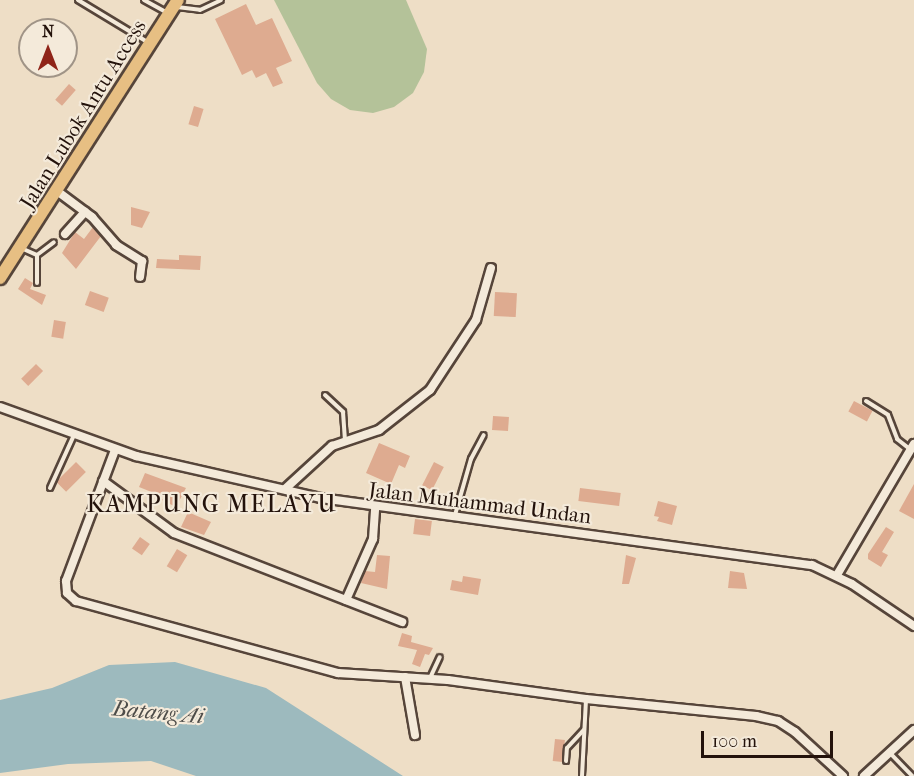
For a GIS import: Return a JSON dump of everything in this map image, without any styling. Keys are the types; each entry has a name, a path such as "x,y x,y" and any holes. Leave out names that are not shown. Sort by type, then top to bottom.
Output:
{"main road":[{"name":"Jalan Lubok Antu Access","path":"1,273 21,248 174,7"}],"street":[{"path":"57,191 85,212 116,245 142,261 140,277"},
{"path":"65,234 85,212"},
{"path":"285,489 316,458 345,440 379,430 430,390 476,320 492,268"},
{"name":"Jalan Muhammad Undan","path":"0,407 115,450 375,507 455,515 812,565 837,575 914,626"},
{"path":"837,575 912,447"},
{"path":"115,450 66,580 70,597 331,672 429,679 586,699 756,716 778,721 843,776"},
{"path":"103,481 174,533 402,622"},
{"path":"346,600 373,539 375,507"},
{"path":"405,677 415,735"},
{"path":"864,776 914,730"}],"lane":[{"path":"78,0 150,44"},
{"path":"144,0 200,10 221,0"},
{"path":"37,255 54,242"},
{"path":"21,248 37,255"},
{"path":"37,255 37,283"},
{"path":"325,395 343,412 345,440"},
{"path":"866,401 888,415 897,439 912,447"},
{"path":"50,488 74,434"},
{"path":"455,515 471,459 484,435"},
{"path":"429,679 440,657"},
{"path":"582,776 586,699"},
{"path":"566,761 567,748 586,729"},
{"path":"890,753 912,776"}],"green space":[{"path":"274,0 406,0 427,49 424,72 413,93 394,107 373,113 350,110 331,99 317,83"}],"water":[{"name":"Batang Ai","path":"175,662 266,688 403,776 196,776 151,761 68,764 0,773 0,700 52,688 109,665"}],"building":[{"path":"246,4 256,25 272,18 292,61 276,68 283,83 273,87 266,73 256,78 252,70 242,75 215,19"},
{"path":"69,84 76,90 62,106 55,100"},
{"path":"194,106 204,109 198,127 188,124"},
{"path":"131,207 150,212 142,228 131,225"},
{"path":"93,227 101,236 76,269 62,253 75,232 84,239"},
{"path":"179,255 201,256 200,270 156,268 157,259 179,260"},
{"path":"25,278 33,283 30,289 46,295 42,305 18,289"},
{"path":"90,291 109,298 104,312 85,305"},
{"path":"495,292 517,293 516,317 494,316"},
{"path":"54,320 66,322 63,339 51,337"},
{"path":"36,364 43,371 28,386 21,379"},
{"path":"854,401 873,411 867,421 848,412"},
{"path":"493,416 509,417 508,431 492,430"},
{"path":"379,443 410,456 405,468 399,465 391,484 366,473"},
{"path":"76,462 86,472 66,492 56,482"},
{"path":"434,462 444,467 432,490 422,485"},
{"path":"145,473 186,488 176,507 162,500 164,497 139,487"},
{"path":"914,484 914,519 899,511"},
{"path":"580,488 621,493 619,506 578,501"},
{"path":"658,501 677,506 672,525 657,521 659,517 654,516"},
{"path":"188,512 211,522 204,535 181,527"},
{"path":"415,519 432,521 430,536 413,534"},
{"path":"886,527 894,532 882,552 888,555 881,567 868,559 868,554"},
{"path":"140,537 150,544 142,555 132,548"},
{"path":"177,549 187,555 177,572 167,566"},
{"path":"377,555 390,556 387,589 361,583 365,571 375,572"},
{"path":"626,555 636,558 629,584 622,584"},
{"path":"730,571 744,573 747,589 728,588"},
{"path":"463,576 481,579 478,595 450,590 452,580 462,582"},
{"path":"402,633 412,636 411,642 433,648 429,655 425,654 420,667 412,664 417,650 398,646"},
{"path":"555,739 565,740 563,762 553,761"}],"district":[{"name":"KAMPUNG MELAYU","path":"212,505"}]}
